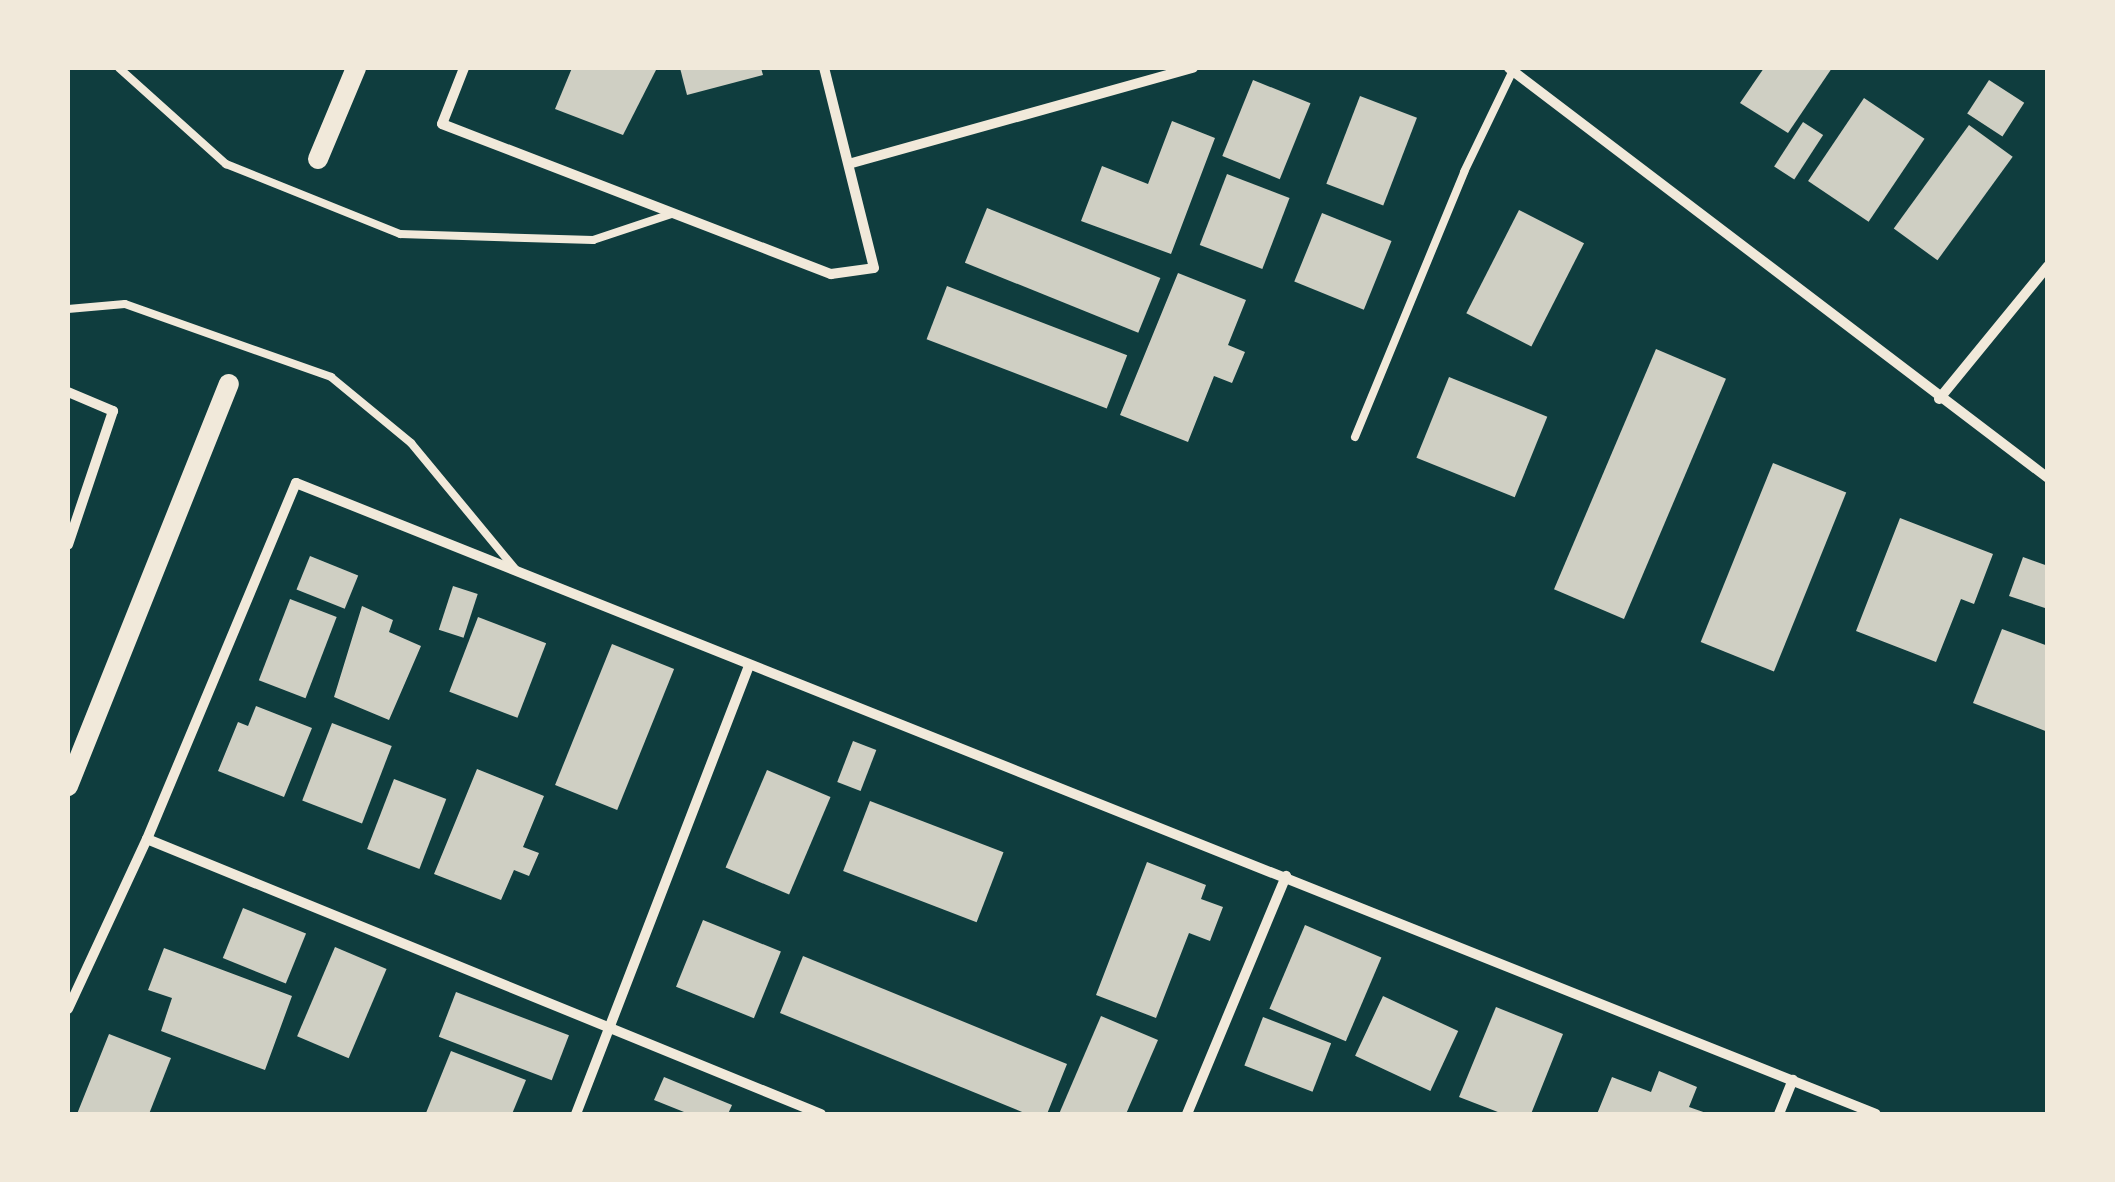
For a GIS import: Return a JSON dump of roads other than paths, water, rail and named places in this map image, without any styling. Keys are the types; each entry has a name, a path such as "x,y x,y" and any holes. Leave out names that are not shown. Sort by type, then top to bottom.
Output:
{"main road":[{"path":"318,159 356,68"},
{"path":"68,786 228,384"}],"street":[{"path":"464,68 442,124 832,274 874,268 852,163 824,68"},
{"path":"852,163 1193,68"},
{"path":"1511,69 1939,400 2048,478"},
{"path":"1939,400 2048,266"},
{"path":"68,392 113,410 68,545"},
{"path":"68,1009 148,839 296,483 1876,1114"},
{"path":"576,1114 749,666"},
{"path":"148,839 610,1033 821,1114"},
{"path":"1187,1114 1286,876"},
{"path":"1779,1114 1793,1080"}],"lane":[{"path":"118,68 226,164 400,234 593,240 672,214"},
{"path":"1355,437 1464,172 1511,69"},
{"path":"68,309 126,304 331,377 411,443 519,574"}]}
